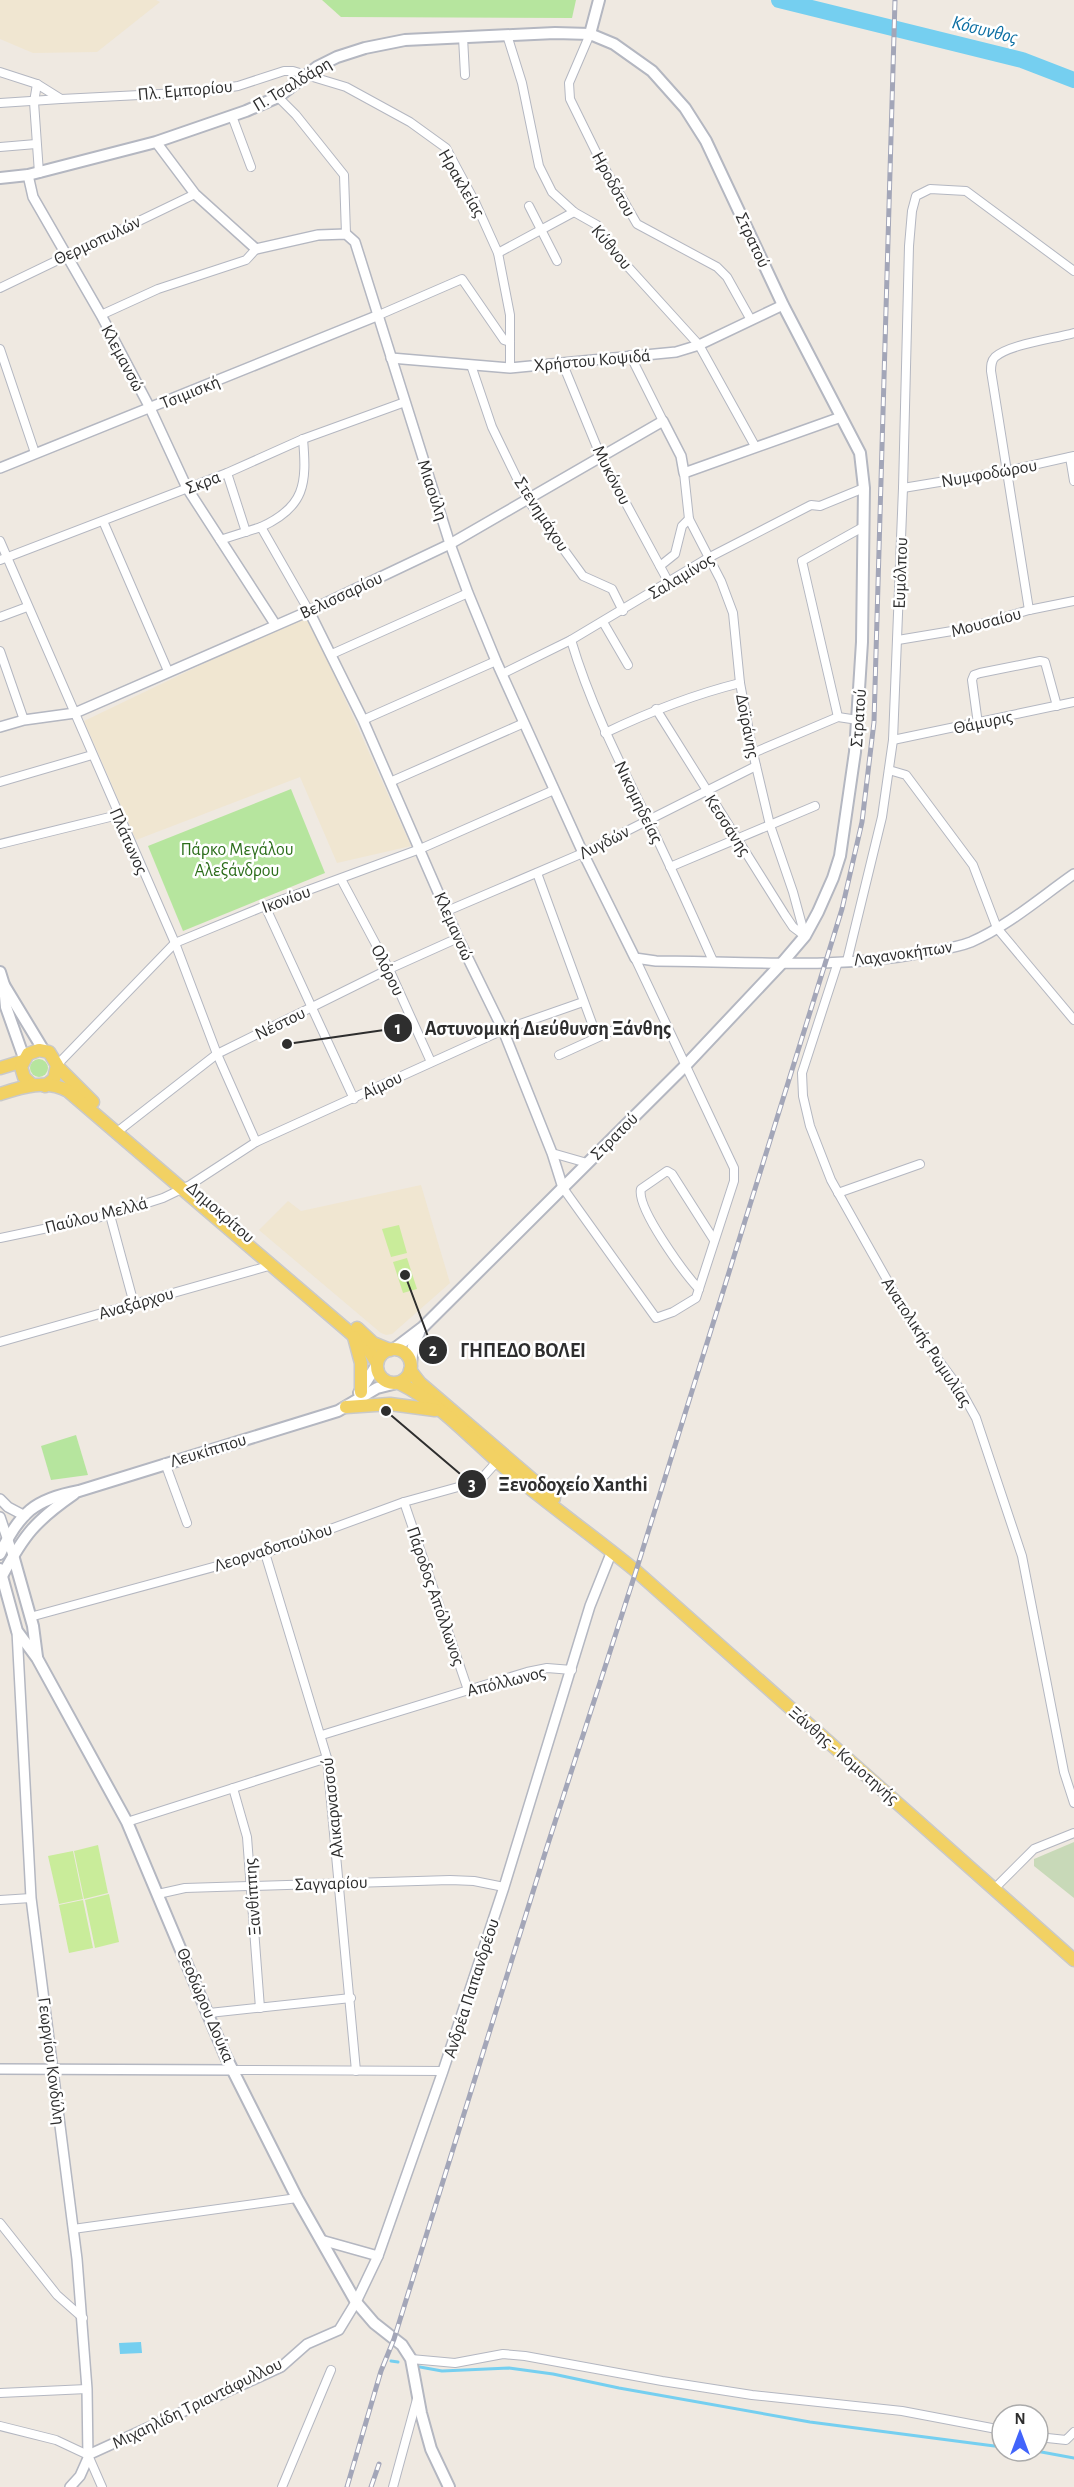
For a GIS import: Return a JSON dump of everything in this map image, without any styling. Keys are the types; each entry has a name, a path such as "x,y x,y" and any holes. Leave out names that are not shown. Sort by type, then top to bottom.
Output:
{"main road":[{"path":"591,34 599,0"},
{"name":"Π. Τσαλδάρη","path":"0,178 34,174 156,142 232,116 278,97 307,75 337,57 365,48 405,40 555,33 591,34"},
{"name":"Στρατού","path":"392,1350 423,1328 563,1188 684,1066 805,936 833,878 840,856 853,780 862,642 864,488 860,453 783,305 706,141 685,108 652,71 614,44 591,34"},
{"path":"0,972 6,1007 24,1060 22,1072 27,1082 38,1085"},
{"path":"4,985 44,1051"},
{"path":"0,1068 24,1060 33,1051 44,1051 53,1056 58,1066 54,1079 0,1094"},
{"name":"Δημοκρίτου","path":"58,1066 120,1130"},
{"name":"Δημοκρίτου","path":"38,1085 59,1086 68,1091 120,1130 374,1343 392,1350"},
{"name":"Δημοκρίτου","path":"186,1187 354,1336 370,1352 377,1365"},
{"name":"Στρατού","path":"410,1367 413,1346 423,1328"},
{"path":"354,1336 361,1363 361,1392"},
{"path":"500,1458 441,1411 396,1383 380,1376 377,1365 381,1355 392,1350 405,1354 420,1383 500,1458 549,1505 570,1518 612,1551"},
{"name":"Λευκίππου","path":"342,1409 361,1392 377,1365"},
{"path":"396,1383 404,1380 410,1367"},
{"name":"Λευκίππου","path":"0,1554 7,1539 25,1516 39,1502 55,1495 79,1491 342,1409 377,1388 396,1383"},
{"path":"342,1409 390,1404 441,1411"},
{"name":"Λευκίππου","path":"1,1574 22,1539 40,1518 79,1491"},
{"name":"Ξάνθης - Κομοτηνής","path":"612,1551 1074,1960"},
{"name":"Θεοδώρου Δούκα","path":"13,1555 30,1617 37,1658"},
{"name":"Θεοδώρου Δούκα","path":"1,1574 17,1631 37,1658 127,1822 233,2070 297,2198 356,2302 374,2323 402,2344 411,2359"},
{"path":"411,2359 431,2449 449,2487"}],"street":[{"name":"Ηροδότου","path":"591,34 569,83 568,92 600,160 637,224 717,267 727,277 751,320"},
{"name":"Κύθνου","path":"507,35 522,83 539,166 552,192 574,212 597,225 610,248 699,345 755,446"},
{"path":"464,37 465,75"},
{"name":"Πλ. Εμπορίου","path":"0,103 176,93 228,87 284,71 307,75"},
{"path":"0,72 37,84 61,99"},
{"name":"Ηρακλείας","path":"307,75 346,87 410,122 446,148 475,202 498,254 510,315 510,368"},
{"path":"34,174 36,144 34,102 37,84"},
{"path":"101,315 158,289 246,260 256,249 318,235 346,234 344,175 296,115 278,97"},
{"path":"232,116 251,167"},
{"path":"156,142 195,194 256,249"},
{"path":"0,147 36,144"},
{"name":"Κλεμανσώ","path":"34,174 33,197 101,315 150,408 187,488 275,624"},
{"name":"Ευμόλπου","path":"843,962 882,817 892,740 898,640 912,211 916,196 930,189 966,191 1074,271"},
{"name":"Θερμοπυλών","path":"0,288 195,194"},
{"path":"529,206 556,261"},
{"path":"498,254 574,212"},
{"name":"Μιαούλη","path":"346,234 355,242 450,544 468,593 583,854 635,958"},
{"path":"379,315 462,279 504,340 510,342"},
{"name":"Χρήστου Κοψιδά","path":"391,358 510,368 676,352 699,345 783,305"},
{"name":"Τσιμισκή","path":"0,468 379,315"},
{"path":"1029,610 1006,471 991,370 992,362 995,357 1012,349 1074,333"},
{"path":"0,349 35,453"},
{"name":"Δοϊράνης","path":"630,356 681,456 689,519 721,580 732,613 740,683 753,753 770,825 805,936"},
{"name":"Μυκόνου","path":"562,362 601,457 669,583"},
{"name":"Στενημάχου","path":"471,365 492,427 527,498 584,576 612,589 623,611"},
{"name":"Σκρα","path":"4,559 227,473 303,439 405,402"},
{"path":"684,473 841,417"},
{"name":"Βελισσαρίου","path":"0,727 24,720 75,713 309,611 450,544 663,421"},
{"path":"220,540 278,520 298,501 304,484 303,439"},
{"path":"1072,457 1074,481"},
{"name":"Νυμφοδώρου","path":"903,488 1006,471 1072,457"},
{"path":"227,473 246,532"},
{"name":"Σαλαμίνος","path":"502,674 571,640 623,611 708,558 811,505 820,506 864,488"},
{"path":"660,566 675,554 682,526 689,519"},
{"path":"103,521 168,671"},
{"name":"Κλεμανσώ","path":"261,527 332,654 363,720 458,938 503,1030 552,1153 563,1188 656,1318 673,1312 694,1300 699,1289"},
{"path":"838,717 802,561 863,527"},
{"name":"Πλάτωνος","path":"0,541 4,559 75,713 175,943 217,1054 256,1142"},
{"path":"332,654 468,593"},
{"name":"Μουσαίου","path":"898,640 964,629 1029,610 1074,601"},
{"path":"0,617 27,606"},
{"path":"603,622 628,664"},
{"name":"Νικομηδείας","path":"571,640 604,733 648,820 713,961"},
{"path":"0,651 3,666 24,720"},
{"path":"363,720 496,661"},
{"path":"978,724 972,680 974,675 980,673 1040,661 1045,662 1057,706"},
{"path":"604,733 656,709 695,695 740,683"},
{"name":"Θάμυρις","path":"892,740 978,724 1074,702"},
{"name":"Κεσσάνης","path":"656,709 785,915 793,927 805,936"},
{"path":"753,753 838,717 858,720"},
{"path":"390,782 524,723"},
{"path":"0,782 92,755"},
{"name":"Λυγδών","path":"447,910 583,854 756,766"},
{"path":"889,770 906,775 973,865 997,927 1074,1020"},
{"name":"Ικονίου","path":"58,1066 175,943 265,906 420,849 554,790"},
{"path":"670,867 816,806"},
{"path":"0,844 118,815"},
{"path":"537,873 597,1037"},
{"name":"Λαχανοκήπων","path":"782,963 843,962 902,957 969,942 997,927 1074,874"},
{"name":"Ολόρου","path":"341,879 388,969 431,1062"},
{"path":"265,906 354,1099"},
{"name":"Νέστου","path":"120,1130 217,1054 388,969 458,938"},
{"path":"635,958 656,961 782,963"},
{"path":"635,958 734,1168 734,1181 699,1289"},
{"name":"Ανατολικής Ρωμυλίας","path":"843,962 802,1073 803,1096 810,1126 838,1193 913,1326 960,1389 976,1418 1022,1556 1064,1772 1074,1803"},
{"name":"Αίμου","path":"186,1187 256,1142 503,1030 583,1002"},
{"path":"559,1055 614,1030"},
{"path":"552,1153 587,1163"},
{"path":"838,1193 920,1164"},
{"path":"699,1289 687,1276 665,1243 642,1201 641,1189 662,1172 667,1171 672,1174 714,1240"},
{"name":"Παύλου Μελλά","path":"0,1238 110,1215 163,1198 186,1187"},
{"path":"110,1215 134,1304"},
{"name":"Αναξάρχου","path":"0,1342 272,1265"},
{"name":"Λεορναδοπούλου","path":"30,1617 265,1553 404,1502 469,1484 484,1476 500,1458"},
{"path":"165,1463 187,1522"},
{"path":"0,1499 8,1507 25,1516"},
{"name":"Πάροδος Απόλλωνος","path":"404,1502 468,1690"},
{"path":"0,1517 13,1555"},
{"name":"Απόλλωνος","path":"322,1735 536,1670 572,1670 590,1605 612,1551"},
{"name":"Αλικαρνασσού","path":"265,1553 322,1735 327,1758 356,2071"},
{"name":"Γεωργίου Κονδύλη","path":"17,1631 31,1898 73,2229 87,2390 88,2455 102,2487"},
{"name":"Ανδρέα Παπανδρέου","path":"356,2302 378,2256 443,2071 572,1670"},
{"path":"127,1822 327,1758"},
{"name":"Ξανθίππης","path":"233,1788 247,1837 260,2008"},
{"path":"995,1888 1034,1850 1074,1833"},
{"name":"Σαγγαρίου","path":"158,1894 185,1888 340,1882 450,1880 474,1881 504,1887"},
{"path":"0,1900 31,1898"},
{"path":"209,2013 351,1998"},
{"path":"0,2069 443,2071"},
{"path":"73,2229 297,2198"},
{"path":"0,2223 57,2295 82,2318"},
{"path":"321,2240 378,2256"},
{"name":"Μιχαηλίδη Τριαντάφυλλου","path":"88,2455 281,2367 307,2344 336,2332 356,2302"},
{"path":"411,2359 455,2363 503,2354 525,2356 673,2383 752,2395 902,2412 990,2428"},
{"path":"282,2487 331,2370"},
{"path":"0,2393 87,2390"},
{"path":"393,2487 418,2394"},
{"path":"0,2426 56,2440 88,2455 84,2469 70,2487"},
{"path":"1050,2438 1066,2440 1074,2432"}],"shaded area":[{"path":"0,0 156,0 160,2 97,52 33,53 0,39"},
{"path":"307,614 411,846 337,863 300,777 136,840 84,721"},
{"path":"421,1185 450,1283 392,1334 381,1333 259,1230 288,1201 301,1211"}],"green space":[{"path":"322,0 576,0 572,18 341,17"},
{"name":"Πάρκο Μεγάλου Αλεξάνδρου","path":"291,789 325,873 183,931 148,846"},
{"path":"39,1059 45,1062 48,1068 45,1074 39,1077 33,1074 30,1068 33,1062"},
{"path":"399,1225 407,1253 391,1257 382,1229"},
{"path":"407,1258 417,1289 403,1293 393,1262"},
{"path":"76,1435 88,1475 51,1480 41,1446"},
{"path":"1074,1842 1074,1898 1034,1866 1034,1859"},
{"path":"98,1845 108,1893 84,1899 74,1851"},
{"path":"73,1851 83,1899 59,1904 48,1856"},
{"path":"109,1894 119,1942 95,1948 85,1900"},
{"path":"83,1900 93,1948 69,1953 59,1905"}],"water":[{"path":"141,2342 142,2353 120,2354 119,2343"}],"waterway":[{"name":"Κόσυνθος","path":"779,0 1022,60 1074,80"},
{"path":"391,2361 398,2362"},
{"path":"420,2367 442,2371 509,2368 553,2374 810,2422 990,2445"},
{"path":"1050,2454 1074,2458"}],"railway":[{"path":"347,2487 381,2371 394,2339 825,964 842,909 862,822 874,722 895,0"},
{"path":"371,2487 379,2464"}],"place":[{"name":"Αστυνομική Διεύθυνση Ξάνθης","path":"287,1044"},
{"name":"ΓΗΠΕΔΟ ΒΟΛΕΙ","path":"405,1275"},
{"name":"Ξενοδοχείο Xanthi","path":"386,1411"}]}
